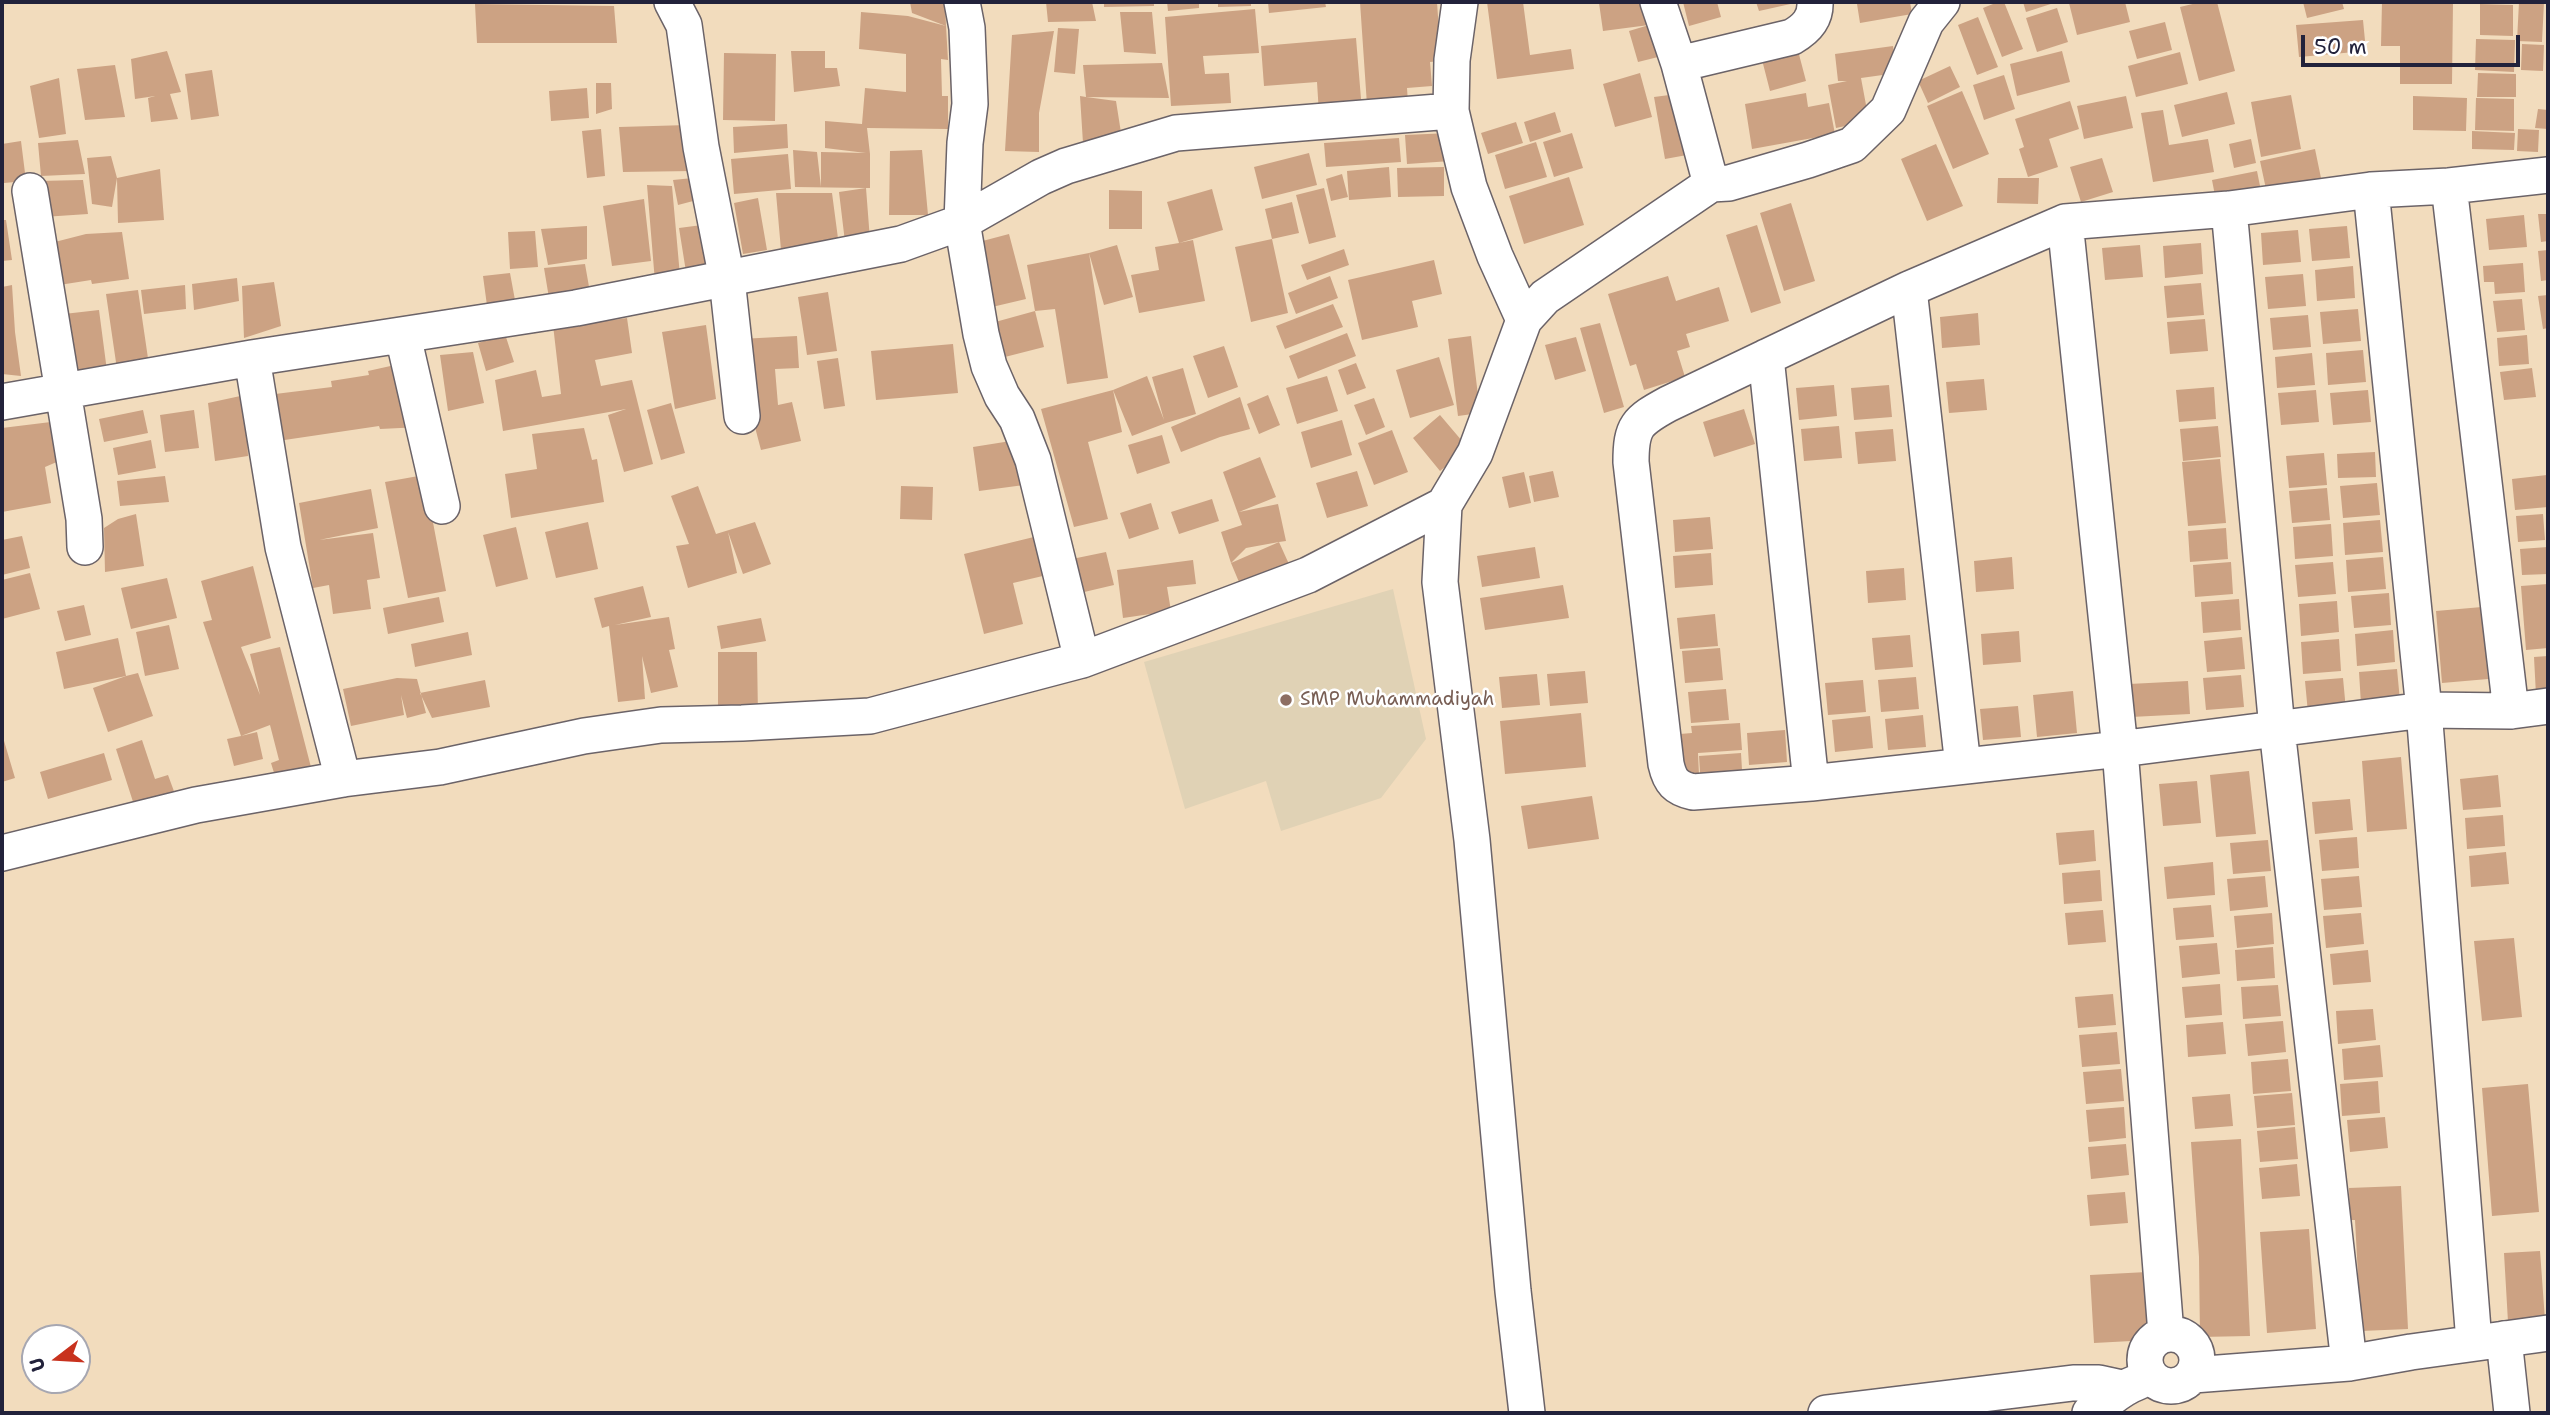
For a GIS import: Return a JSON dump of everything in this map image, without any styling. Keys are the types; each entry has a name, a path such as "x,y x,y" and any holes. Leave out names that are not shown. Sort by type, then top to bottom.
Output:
{"street":[{"path":"672,2 684,25 701,147 727,279 742,415"},
{"path":"962,2 967,28 970,104 965,143 962,222 981,334 989,366 1002,396 1017,419 1033,460 1082,660"},
{"path":"1460,2 1452,60 1451,111 1469,187 1495,256 1524,320"},
{"path":"1658,2 1679,64 1711,184"},
{"path":"1679,64 1792,37 1807,29 1816,9 1815,2"},
{"path":"1527,1413 1472,840 1440,582 1444,505 1475,453 1524,320 1545,297 1711,184 1729,183 1852,145 1888,110 1926,22 1942,2"},
{"path":"2,402 252,358 576,308 901,244 962,222 1031,182 1066,166 1176,133 1451,111"},
{"path":"2548,175 2449,186 2371,190 2229,209 2065,222 1909,289 1651,414 1638,425 1631,438 1631,462 1669,778 1678,788 1693,792 1811,783 2120,749 2424,710 2511,711 2548,706"},
{"path":"2449,186 2511,711"},
{"path":"2371,190 2489,1340 2512,1413"},
{"path":"30,191 84,519 85,547"},
{"path":"2229,209 2277,729 2349,1363"},
{"path":"2065,222 2120,749 2166,1334"},
{"path":"1909,289 1963,766"},
{"path":"403,336 442,506"},
{"path":"252,358 283,547 343,779"},
{"path":"1766,358 1811,783"},
{"path":"2,853 196,805 343,779 440,767 584,736 661,725 870,716 1082,660 1308,575 1444,505"},
{"path":"1826,1413 2073,1383 2176,1385 2193,1375 2349,1363 2548,1333"},
{"path":"2090,1413 2137,1383 2146,1364 2150,1345 2166,1334 2186,1338 2193,1345 2197,1365 2193,1375"}],"shaded area":[{"name":"SMP Muhammadiyah","path":"1393,589 1426,739 1381,798 1281,831 1266,781 1185,809 1144,662"}],"building":[{"path":"910,2 945,2 946,26 912,13"},
{"path":"1046,2 1092,2 1096,21 1048,22"},
{"path":"1104,2 1154,2 1154,6 1104,7"},
{"path":"1167,2 1199,2 1199,8 1168,11"},
{"path":"1218,2 1251,2 1251,6 1218,7"},
{"path":"1268,2 1325,2 1326,7 1269,13"},
{"path":"1360,2 1437,2 1441,61 1430,62 1432,86 1407,88 1408,103 1367,105"},
{"path":"1487,2 1523,2 1530,55 1571,49 1574,69 1497,79"},
{"path":"1646,2 1649,25 1603,31 1599,3"},
{"path":"1683,2 1717,2 1721,17 1689,26"},
{"path":"1756,2 1795,2 1795,3 1759,11"},
{"path":"1910,2 1912,14 1860,23 1857,4"},
{"path":"2004,2 2023,49 2002,57 1983,8"},
{"path":"2023,2 2057,2 2026,12"},
{"path":"2125,2 2130,22 2077,35 2069,3"},
{"path":"2201,2 2217,2 2235,71 2199,81 2180,7"},
{"path":"2303,2 2342,2 2344,9 2307,18"},
{"path":"2382,2 2453,2 2452,84 2400,84 2400,46 2381,46"},
{"path":"2519,2 2544,2 2542,42 2517,41"},
{"path":"475,4 614,6 617,43 477,43"},
{"path":"2480,4 2513,5 2513,36 2480,35"},
{"path":"2057,8 2068,42 2037,52 2026,18"},
{"path":"1255,9 1259,53 1203,56 1205,74 1229,73 1231,103 1171,106 1165,17"},
{"path":"861,12 908,16 946,26 948,60 941,59 942,96 948,96 948,129 867,128 870,188 795,187 793,150 817,152 821,187 821,152 866,153 825,148 825,121 862,124 865,88 906,92 906,54 859,49"},
{"path":"1120,12 1152,12 1156,54 1124,52"},
{"path":"1978,17 1998,67 1977,75 1958,25"},
{"path":"2363,20 2366,51 2299,57 2296,25"},
{"path":"2165,22 2172,50 2137,59 2129,31"},
{"path":"1649,25 1658,57 1638,62 1629,31"},
{"path":"1058,28 1079,29 1075,74 1054,72"},
{"path":"1054,31 1039,113 1039,152 1005,151 1012,35"},
{"path":"1356,38 1362,111 1319,114 1317,82 1264,86 1261,46"},
{"path":"2476,39 2515,40 2514,72 2475,70"},
{"path":"1796,43 1806,81 1770,91 1760,52"},
{"path":"2522,44 2544,45 2543,71 2521,70"},
{"path":"1893,46 1897,73 1861,78 1869,121 1836,128 1828,85 1847,81 1838,81 1835,54"},
{"path":"167,51 181,92 170,94 178,119 151,122 148,98 155,96 135,99 131,59"},
{"path":"791,51 825,51 825,68 837,68 840,86 794,92"},
{"path":"2062,51 2070,82 2017,96 2010,64"},
{"path":"2180,52 2188,84 2136,97 2128,66"},
{"path":"724,53 776,54 775,121 723,120"},
{"path":"1162,63 1169,98 1086,97 1083,65"},
{"path":"115,65 125,117 85,120 77,69"},
{"path":"1950,66 1960,87 1928,103 1918,81"},
{"path":"212,70 219,116 191,120 185,74"},
{"path":"1640,73 1652,117 1615,127 1603,84"},
{"path":"2478,73 2516,74 2516,97 2477,97"},
{"path":"2004,75 2015,109 1984,120 1973,85"},
{"path":"59,78 66,134 39,138 30,86"},
{"path":"596,83 611,83 612,109 596,114"},
{"path":"587,88 589,118 551,121 549,91"},
{"path":"1962,91 1989,154 1953,169 1927,106"},
{"path":"2227,92 2235,124 2182,137 2174,105"},
{"path":"1806,93 1808,107 1829,103 1835,134 1752,149 1745,104"},
{"path":"1677,94 1687,155 1665,159 1654,97"},
{"path":"2291,95 2301,149 2261,157 2251,102"},
{"path":"1080,96 1116,101 1122,139 1083,143"},
{"path":"2126,96 2133,128 2084,139 2077,106"},
{"path":"2413,96 2467,98 2466,131 2413,130"},
{"path":"2476,98 2514,99 2514,131 2475,130"},
{"path":"2070,101 2079,129 2049,139 2058,167 2028,177 2019,149 2024,147 2015,119"},
{"path":"2538,109 2548,110 2548,129 2535,128"},
{"path":"2163,110 2169,145 2208,139 2214,172 2153,182 2141,113"},
{"path":"1555,112 1561,132 1530,142 1524,122"},
{"path":"1516,122 1523,143 1488,154 1481,133"},
{"path":"787,124 788,148 734,153 733,127"},
{"path":"688,125 693,171 623,172 619,127"},
{"path":"601,129 605,176 587,178 582,131"},
{"path":"2518,129 2539,130 2538,152 2517,151"},
{"path":"2472,131 2515,133 2514,150 2472,149"},
{"path":"1450,133 1451,161 1407,164 1405,135"},
{"path":"1572,133 1583,168 1554,177 1543,142"},
{"path":"1399,138 1401,162 1326,167 1324,143"},
{"path":"2251,139 2256,163 2234,168 2229,144"},
{"path":"78,140 85,174 41,176 38,143"},
{"path":"21,141 26,181 4,183 2,144"},
{"path":"1536,142 1547,177 1505,189 1495,155"},
{"path":"1936,144 1963,206 1927,221 1901,159"},
{"path":"2315,149 2321,178 2266,189 2260,161"},
{"path":"922,150 928,215 889,215 890,151"},
{"path":"1309,153 1317,185 1262,199 1254,167"},
{"path":"788,154 791,189 734,194 731,159"},
{"path":"111,156 117,178 112,207 92,204 87,158"},
{"path":"2102,158 2113,192 2081,202 2070,167"},
{"path":"1389,167 1391,197 1349,200 1347,171"},
{"path":"1444,167 1444,196 1398,197 1397,168"},
{"path":"160,169 164,220 118,223 117,178"},
{"path":"2257,171 2261,191 2216,201 2212,180"},
{"path":"1342,174 1348,197 1331,201 1326,179"},
{"path":"1569,177 1584,225 1524,244 1509,196"},
{"path":"693,178 697,200 678,205 673,180"},
{"path":"1998,178 2039,178 2038,204 1997,203"},
{"path":"83,180 88,214 43,217 39,181"},
{"path":"647,185 672,186 680,276 655,282"},
{"path":"866,188 870,240 845,242 839,192"},
{"path":"1324,188 1336,237 1309,244 1296,195"},
{"path":"1212,189 1223,230 1179,243 1167,202"},
{"path":"1109,190 1142,191 1142,229 1109,229"},
{"path":"776,193 832,193 839,246 781,250"},
{"path":"758,198 767,250 743,254 734,203"},
{"path":"644,199 651,261 612,266 603,206"},
{"path":"1292,202 1299,233 1272,239 1265,209"},
{"path":"1791,203 1815,281 1784,291 1760,213"},
{"path":"2538,214 2548,214 2548,241 2541,242"},
{"path":"2524,215 2527,247 2489,250 2486,219"},
{"path":"2,220 6,220 12,260 2,261"},
{"path":"702,225 710,274 687,278 679,228"},
{"path":"1757,225 1781,303 1751,313 1726,235"},
{"path":"587,226 587,259 548,265 541,229"},
{"path":"2347,226 2350,258 2312,261 2309,229"},
{"path":"2298,230 2301,262 2263,265 2261,233"},
{"path":"535,231 538,267 510,269 508,232"},
{"path":"122,232 129,279 92,284 91,280 53,286 47,244 86,234"},
{"path":"1009,234 1026,299 992,307 975,243"},
{"path":"1272,239 1288,313 1251,322 1235,247"},
{"path":"1193,240 1205,301 1139,313 1131,275 1159,270 1155,247"},
{"path":"2201,243 2203,274 2165,278 2163,246"},
{"path":"1117,245 1133,297 1104,305 1089,253"},
{"path":"2140,245 2143,277 2105,280 2102,248"},
{"path":"1344,249 1349,265 1307,280 1301,265"},
{"path":"2548,250 2548,280 2541,281 2538,251"},
{"path":"1089,253 1108,378 1067,384 1055,309 1035,311 1027,265"},
{"path":"1434,260 1442,294 1412,301 1418,327 1362,340 1348,280"},
{"path":"2523,263 2525,292 2495,294 2494,282 2484,282 2483,266"},
{"path":"585,264 591,298 550,304 544,268"},
{"path":"2353,266 2355,298 2317,301 2315,270"},
{"path":"510,273 517,311 488,313 483,276"},
{"path":"2303,274 2306,306 2268,309 2265,277"},
{"path":"1330,276 1338,298 1296,314 1288,293"},
{"path":"1668,276 1676,301 1719,287 1729,321 1686,334 1690,347 1677,351 1685,377 1644,390 1636,364 1630,366 1608,294"},
{"path":"237,278 239,301 194,310 192,284"},
{"path":"274,282 281,326 244,338 242,286"},
{"path":"2201,283 2204,315 2167,318 2164,286"},
{"path":"12,285 21,376 2,374 2,287"},
{"path":"185,285 186,309 144,314 141,290"},
{"path":"138,290 150,372 118,376 106,294"},
{"path":"828,292 837,351 807,355 798,297"},
{"path":"2548,295 2548,328 2543,329 2538,296"},
{"path":"2522,299 2525,330 2497,332 2493,301"},
{"path":"1333,304 1343,327 1285,349 1276,326"},
{"path":"2358,309 2361,341 2323,344 2320,312"},
{"path":"99,310 107,371 70,374 64,314"},
{"path":"1035,311 1044,347 997,359 988,324"},
{"path":"1978,313 1980,345 1942,348 1940,317"},
{"path":"2308,315 2311,347 2273,350 2270,318"},
{"path":"627,318 632,353 595,360 601,386 632,380 653,464 624,472 608,415 626,409 503,431 495,380 536,370 542,397 561,394 553,325"},
{"path":"2205,319 2208,351 2170,354 2167,322"},
{"path":"1600,323 1624,407 1604,413 1580,328"},
{"path":"706,325 716,399 675,409 662,332"},
{"path":"1347,333 1356,356 1298,379 1289,356"},
{"path":"505,334 514,362 486,371 478,343"},
{"path":"2527,335 2529,364 2499,366 2497,338"},
{"path":"797,336 799,368 775,369 778,405 792,402 801,441 761,450 751,412 740,339"},
{"path":"1471,336 1480,413 1458,416 1448,339"},
{"path":"1576,337 1586,371 1555,380 1545,345"},
{"path":"953,344 958,393 876,400 871,351"},
{"path":"1224,346 1238,387 1208,398 1193,356"},
{"path":"2363,350 2366,382 2328,385 2326,353"},
{"path":"473,352 484,403 448,411 440,355"},
{"path":"2312,353 2315,385 2277,388 2275,357"},
{"path":"1439,357 1454,405 1410,418 1396,370"},
{"path":"838,358 845,406 824,409 817,361"},
{"path":"1356,363 1366,388 1347,395 1338,370"},
{"path":"395,365 421,427 380,429 379,426 271,442 267,395 332,387 331,381 369,375 368,371"},
{"path":"1183,368 1196,414 1132,436 1113,390 1147,376 1164,420 1152,377"},
{"path":"2532,368 2536,397 2504,400 2500,372"},
{"path":"1327,376 1338,411 1297,424 1286,388"},
{"path":"1984,379 1987,410 1949,413 1946,382"},
{"path":"1834,385 1837,416 1799,420 1796,388"},
{"path":"1889,385 1892,417 1854,420 1851,388"},
{"path":"2214,387 2216,419 2179,422 2176,390"},
{"path":"1113,390 1122,432 1088,442 1108,519 1074,527 1041,409"},
{"path":"2316,390 2319,422 2281,425 2278,393"},
{"path":"2368,390 2371,422 2333,425 2330,393"},
{"path":"245,395 248,456 215,461 208,403"},
{"path":"1268,395 1280,425 1259,434 1247,404"},
{"path":"1240,397 1250,429 1181,452 1171,427"},
{"path":"1374,398 1385,427 1366,435 1354,405"},
{"path":"671,403 685,453 661,460 647,410"},
{"path":"1744,409 1755,444 1714,457 1703,422"},
{"path":"143,410 148,433 104,442 99,419"},
{"path":"194,410 199,448 165,452 160,415"},
{"path":"1440,415 1468,448 1440,471 1413,438"},
{"path":"1342,420 1352,455 1311,468 1301,432"},
{"path":"59,421 59,461 45,467 51,503 2,512 2,428"},
{"path":"1839,426 1842,458 1804,461 1801,429"},
{"path":"2218,426 2221,457 2183,461 2180,429"},
{"path":"584,428 592,460 597,459 604,502 511,518 505,474 537,469 532,434"},
{"path":"1893,429 1896,461 1858,464 1855,432"},
{"path":"1392,430 1408,472 1374,485 1358,443"},
{"path":"1162,435 1170,463 1137,474 1128,445"},
{"path":"151,440 156,468 118,475 113,448"},
{"path":"1017,440 1024,485 979,491 973,447"},
{"path":"2375,452 2376,477 2338,478 2337,454"},
{"path":"2324,453 2327,485 2289,488 2286,456"},
{"path":"1260,457 1276,497 1239,512 1278,504 1286,541 1246,548 1231,563 1221,532 1242,525 1223,472"},
{"path":"2220,459 2226,523 2188,526 2182,462"},
{"path":"1357,471 1368,506 1327,518 1316,483"},
{"path":"1553,471 1559,497 1534,502 1529,476"},
{"path":"1524,472 1531,503 1509,508 1502,477"},
{"path":"424,475 446,591 408,598 385,482"},
{"path":"2547,475 2548,507 2515,510 2512,479"},
{"path":"165,476 169,502 120,506 117,481"},
{"path":"2377,483 2380,515 2343,518 2340,486"},
{"path":"698,486 716,534 755,522 771,564 743,574 728,532 737,573 688,588 676,546 689,544 671,496"},
{"path":"901,486 933,487 932,520 900,519"},
{"path":"2327,488 2330,520 2292,523 2289,491"},
{"path":"371,489 378,528 319,540 373,533 380,578 367,580 371,609 333,614 329,585 313,588 299,503"},
{"path":"1212,499 1219,521 1179,534 1171,512"},
{"path":"1151,503 1159,529 1129,539 1120,513"},
{"path":"136,514 144,566 105,572 104,528 118,519"},
{"path":"2543,514 2545,540 2518,542 2516,516"},
{"path":"1710,517 1713,549 1675,552 1673,520"},
{"path":"2380,520 2383,552 2345,555 2343,523"},
{"path":"588,522 598,569 556,578 545,532"},
{"path":"2331,524 2333,556 2295,559 2293,527"},
{"path":"516,527 528,579 496,587 483,535"},
{"path":"2226,528 2228,559 2190,562 2188,531"},
{"path":"22,536 30,568 2,575 2,540"},
{"path":"1038,536 1047,575 1013,583 1023,624 984,634 964,554"},
{"path":"1279,542 1293,573 1244,594 1231,563"},
{"path":"1535,547 1540,578 1482,587 1477,556"},
{"path":"2548,547 2548,574 2522,575 2520,549"},
{"path":"1106,552 1114,585 1080,593 1072,559"},
{"path":"1711,553 1713,585 1675,588 1673,556"},
{"path":"2012,557 2014,589 1976,592 1974,561"},
{"path":"2383,557 2386,589 2348,592 2346,560"},
{"path":"1193,560 1196,584 1167,587 1171,611 1123,618 1117,570"},
{"path":"2231,562 2233,594 2195,597 2193,565"},
{"path":"2333,562 2336,594 2298,597 2295,565"},
{"path":"253,566 271,638 241,647 260,695 250,654 280,647 313,775 278,786 271,763 279,760 270,725 241,736 203,622 212,620 201,581"},
{"path":"1904,568 1906,600 1868,603 1866,571"},
{"path":"30,573 40,609 2,619 2,580"},
{"path":"167,578 177,618 131,629 121,588"},
{"path":"2548,584 2548,648 2526,650 2521,586"},
{"path":"1563,585 1569,618 1485,630 1480,598"},
{"path":"643,586 651,617 615,625 669,617 675,649 669,650 678,687 651,693 642,656 645,699 618,702 609,626 602,628 594,598"},
{"path":"2389,593 2391,625 2354,628 2351,596"},
{"path":"439,597 444,622 388,634 383,608"},
{"path":"2239,599 2241,630 2203,633 2201,602"},
{"path":"2337,601 2339,632 2301,636 2299,604"},
{"path":"84,605 91,635 65,641 57,611"},
{"path":"2482,607 2488,679 2442,683 2436,611"},
{"path":"1715,614 1718,646 1680,649 1677,618"},
{"path":"761,618 766,641 721,649 717,626"},
{"path":"169,625 179,669 145,676 136,632"},
{"path":"2393,630 2395,662 2357,666 2355,634"},
{"path":"2019,631 2021,662 1983,665 1981,634"},
{"path":"468,632 472,655 415,667 411,644"},
{"path":"1910,635 1913,667 1875,670 1872,638"},
{"path":"2242,637 2245,669 2207,672 2204,641"},
{"path":"118,638 126,676 64,689 56,652"},
{"path":"2339,639 2341,671 2303,674 2301,642"},
{"path":"1720,648 1723,680 1685,683 1682,651"},
{"path":"718,652 757,652 758,717 718,717"},
{"path":"2548,656 2548,694 2536,695 2534,657"},
{"path":"2397,669 2400,701 2361,704 2359,672"},
{"path":"1585,671 1588,703 1550,706 1547,674"},
{"path":"138,673 153,716 108,732 93,688"},
{"path":"1537,674 1540,705 1502,708 1499,677"},
{"path":"2241,675 2244,707 2206,710 2203,678"},
{"path":"1916,677 1919,709 1881,712 1878,680"},
{"path":"397,678 417,679 426,713 407,718 401,695 404,715 351,726 343,689"},
{"path":"2343,678 2346,710 2308,713 2305,681"},
{"path":"485,680 490,707 432,718 420,693"},
{"path":"1863,680 1866,712 1828,715 1825,683"},
{"path":"2188,681 2190,714 2131,717 2129,684"},
{"path":"1726,689 1729,720 1691,723 1688,692"},
{"path":"2073,691 2077,733 2037,737 2033,695"},
{"path":"2018,706 2021,737 1983,740 1980,709"},
{"path":"1581,713 1586,767 1505,774 1500,721"},
{"path":"1923,715 1926,747 1888,750 1885,719"},
{"path":"1870,716 1873,748 1835,752 1832,720"},
{"path":"1740,723 1742,750 1698,753 1699,775 1683,776 1680,734 1692,733 1691,726"},
{"path":"1785,730 1787,762 1749,765 1747,733"},
{"path":"257,732 263,759 234,766 227,739"},
{"path":"2,734 15,778 2,782"},
{"path":"142,740 155,779 168,775 175,794 135,808 116,749"},
{"path":"104,753 112,780 48,799 40,772"},
{"path":"1741,753 1743,786 1701,788 1699,756"},
{"path":"2401,757 2407,829 2367,832 2362,761"},
{"path":"2249,771 2256,834 2216,837 2210,775"},
{"path":"2498,775 2501,807 2463,810 2460,779"},
{"path":"2197,781 2201,823 2163,826 2159,784"},
{"path":"1592,796 1599,839 1528,849 1521,806"},
{"path":"2350,799 2353,830 2315,834 2312,802"},
{"path":"2503,815 2505,846 2467,849 2465,818"},
{"path":"2094,830 2096,861 2059,865 2056,833"},
{"path":"2357,837 2359,868 2322,871 2319,840"},
{"path":"2268,840 2271,871 2233,874 2230,843"},
{"path":"2506,852 2509,884 2471,887 2469,856"},
{"path":"2213,862 2215,895 2167,899 2164,867"},
{"path":"2100,870 2102,901 2064,904 2062,873"},
{"path":"2265,876 2268,907 2230,911 2227,879"},
{"path":"2359,876 2362,907 2324,910 2321,879"},
{"path":"2211,905 2214,937 2176,940 2173,908"},
{"path":"2103,910 2106,942 2068,945 2065,913"},
{"path":"2272,913 2274,944 2237,948 2234,916"},
{"path":"2361,913 2364,944 2326,948 2323,916"},
{"path":"2514,938 2522,1017 2482,1021 2474,941"},
{"path":"2217,943 2220,974 2182,978 2179,946"},
{"path":"2273,947 2275,978 2237,981 2235,950"},
{"path":"2368,950 2371,982 2333,985 2330,954"},
{"path":"2220,984 2222,1015 2185,1018 2182,987"},
{"path":"2278,985 2281,1016 2243,1019 2241,987"},
{"path":"2113,994 2116,1025 2078,1028 2075,997"},
{"path":"2373,1009 2376,1040 2338,1044 2336,1011"},
{"path":"2283,1021 2286,1052 2248,1056 2245,1024"},
{"path":"2223,1022 2226,1054 2188,1057 2186,1025"},
{"path":"2117,1032 2120,1064 2082,1067 2079,1035"},
{"path":"2380,1045 2383,1077 2344,1080 2342,1049"},
{"path":"2288,1059 2291,1091 2253,1094 2251,1062"},
{"path":"2121,1069 2124,1101 2086,1104 2083,1072"},
{"path":"2378,1081 2380,1113 2342,1116 2340,1084"},
{"path":"2528,1084 2539,1212 2492,1216 2482,1088"},
{"path":"2292,1093 2295,1125 2257,1128 2254,1096"},
{"path":"2230,1094 2233,1126 2195,1129 2192,1097"},
{"path":"2124,1107 2126,1138 2089,1142 2086,1110"},
{"path":"2385,1117 2388,1148 2350,1152 2347,1120"},
{"path":"2295,1127 2298,1159 2260,1162 2257,1131"},
{"path":"2241,1139 2250,1336 2200,1337 2199,1257 2191,1142"},
{"path":"2126,1144 2129,1175 2091,1179 2088,1147"},
{"path":"2297,1164 2300,1196 2262,1199 2259,1168"},
{"path":"2401,1186 2408,1329 2361,1331 2355,1220 2350,1220 2349,1188"},
{"path":"2125,1192 2128,1223 2090,1226 2087,1195"},
{"path":"2309,1229 2316,1329 2267,1333 2260,1232"},
{"path":"2540,1251 2545,1320 2508,1322 2504,1253"},
{"path":"2147,1272 2150,1340 2094,1343 2090,1275"}],"place":[{"name":"SMP Muhammadiyah","path":"1286,700"}]}
